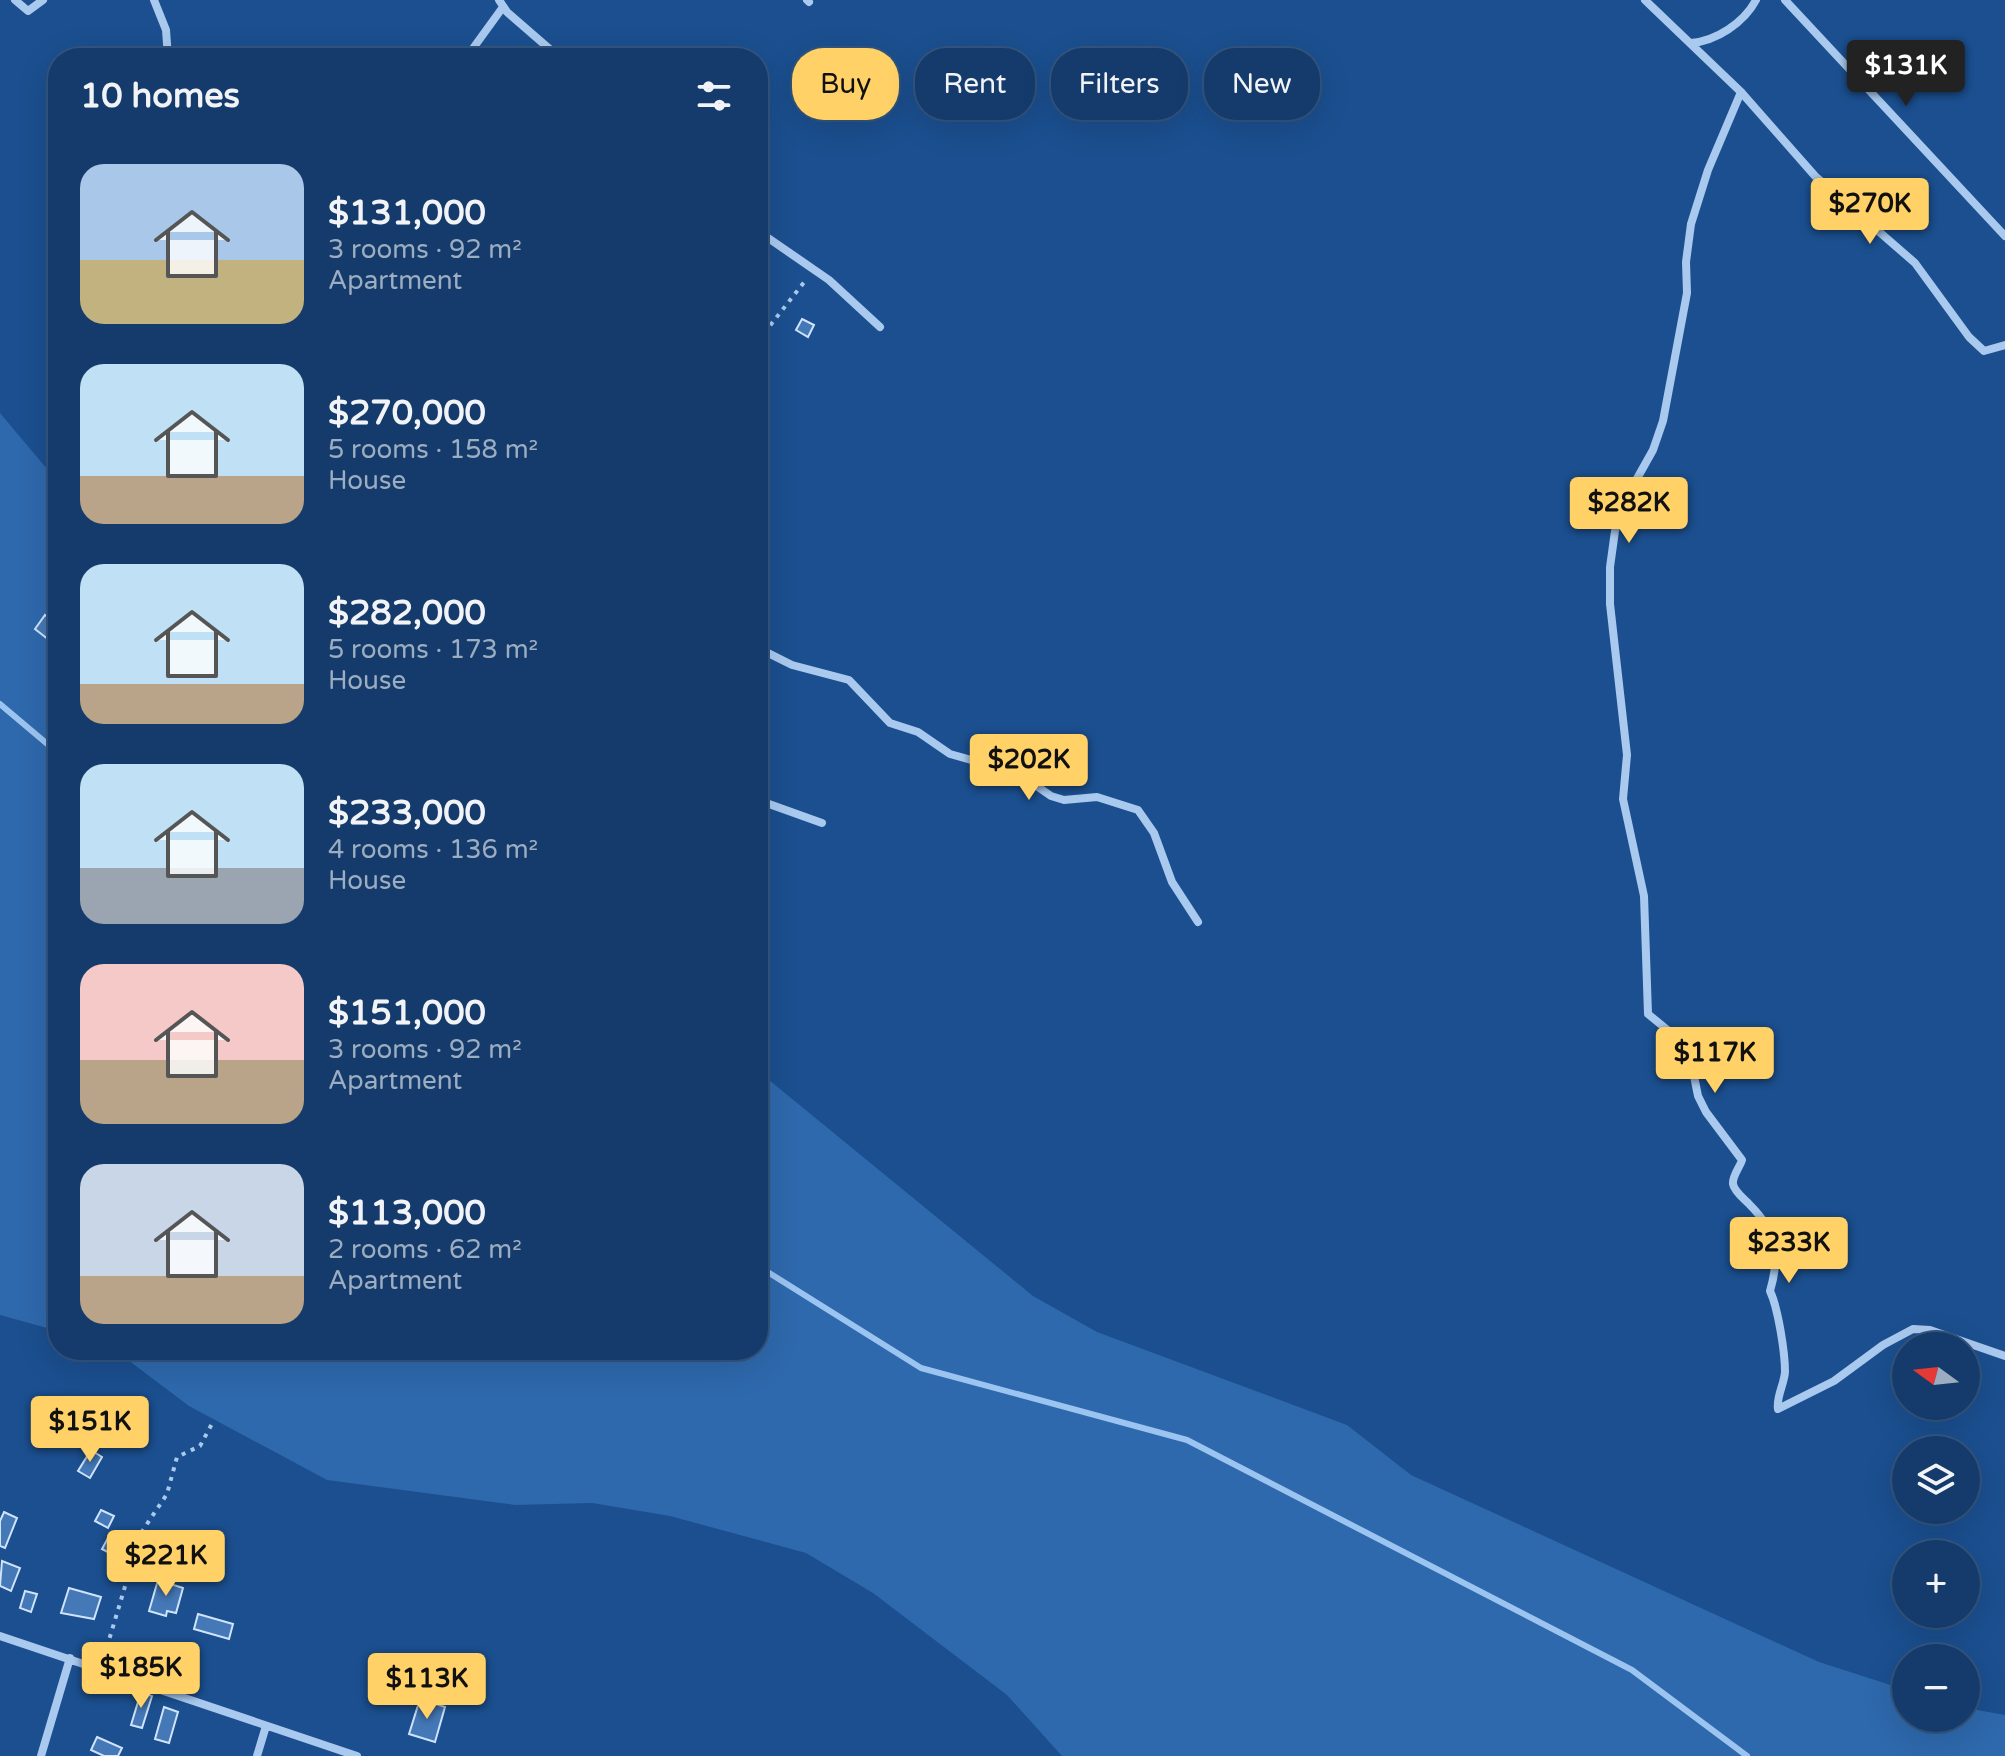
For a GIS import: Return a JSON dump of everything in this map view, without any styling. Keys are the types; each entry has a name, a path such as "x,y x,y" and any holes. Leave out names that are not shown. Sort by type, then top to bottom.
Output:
{"street":[{"path":"15,0 28,11 43,0"},
{"path":"154,0 166,30 167,48"},
{"path":"1645,0 1741,92 1815,176 1915,263 1969,337 1984,351 2005,345"},
{"path":"1691,43 1710,42 1756,0"},
{"path":"1785,0 2005,236"},
{"path":"472,48 501,4 549,48"},
{"path":"1741,92 1708,170 1691,224 1686,262 1687,293 1663,421 1653,450 1625,500 1615,531 1610,567 1610,604 1627,755 1623,799 1644,896 1648,1014 1676,1037 1687,1056 1706,1112 1742,1160 1733,1180 1734,1187 1762,1216 1771,1235 1778,1263 1770,1291 1778,1307 1776,1323 1783,1339 1785,1369 1778,1409 1834,1381 1883,1345 1913,1329 1930,1330 2005,1356"},
{"path":"768,238 814,270 880,327"},
{"path":"768,653 792,665 849,680 890,723 918,732 950,754 1018,773 1051,796 1064,800 1097,797 1138,810 1154,833 1172,882 1198,922"},
{"path":"768,804 822,823"},
{"path":"0,1636 357,1756"},
{"path":"41,1756 70,1658"},
{"path":"257,1756 266,1726"}],"path":[{"path":"768,328 814,270"},
{"path":"89,1665 109,1640 141,1533 167,1494 177,1457 200,1446 214,1420"}],"shaded area":[{"path":"0,413 48,470 48,1328 0,1315"},
{"path":"768,1079 1033,1296 1097,1332 1347,1425 1411,1475 1819,1662 1892,1685 1892,1732 1980,1732 1980,1711 2005,1715 2005,1756 1062,1756 1007,1695 873,1593 806,1553 670,1516 592,1503 515,1505 327,1480 189,1406 128,1360 768,1360"}],"building":[{"path":"802,319 814,325 808,337 796,330"},
{"path":"45,615 48,617 48,639 35,629"},
{"path":"91,1450 102,1457 90,1478 78,1471"},
{"path":"101,1510 114,1516 108,1528 95,1521"},
{"path":"4,1512 17,1518 5,1548 0,1546 0,1521"},
{"path":"108,1538 121,1546 115,1556 102,1549"},
{"path":"2,1561 20,1568 11,1591 0,1586"},
{"path":"158,1580 183,1588 176,1613 167,1611 166,1616 149,1611"},
{"path":"69,1588 101,1597 94,1619 61,1613"},
{"path":"25,1591 37,1594 31,1612 20,1608"},
{"path":"198,1614 233,1624 229,1639 194,1629"},
{"path":"141,1692 152,1696 142,1728 131,1725"},
{"path":"420,1699 445,1707 435,1742 409,1734"},
{"path":"164,1707 178,1712 169,1743 155,1739"},
{"path":"97,1737 122,1748 118,1756 104,1756 91,1750"}],"waterway":[{"path":"0,704 48,745"},
{"path":"768,1272 921,1368 1187,1440 1632,1670 1747,1756"}]}
